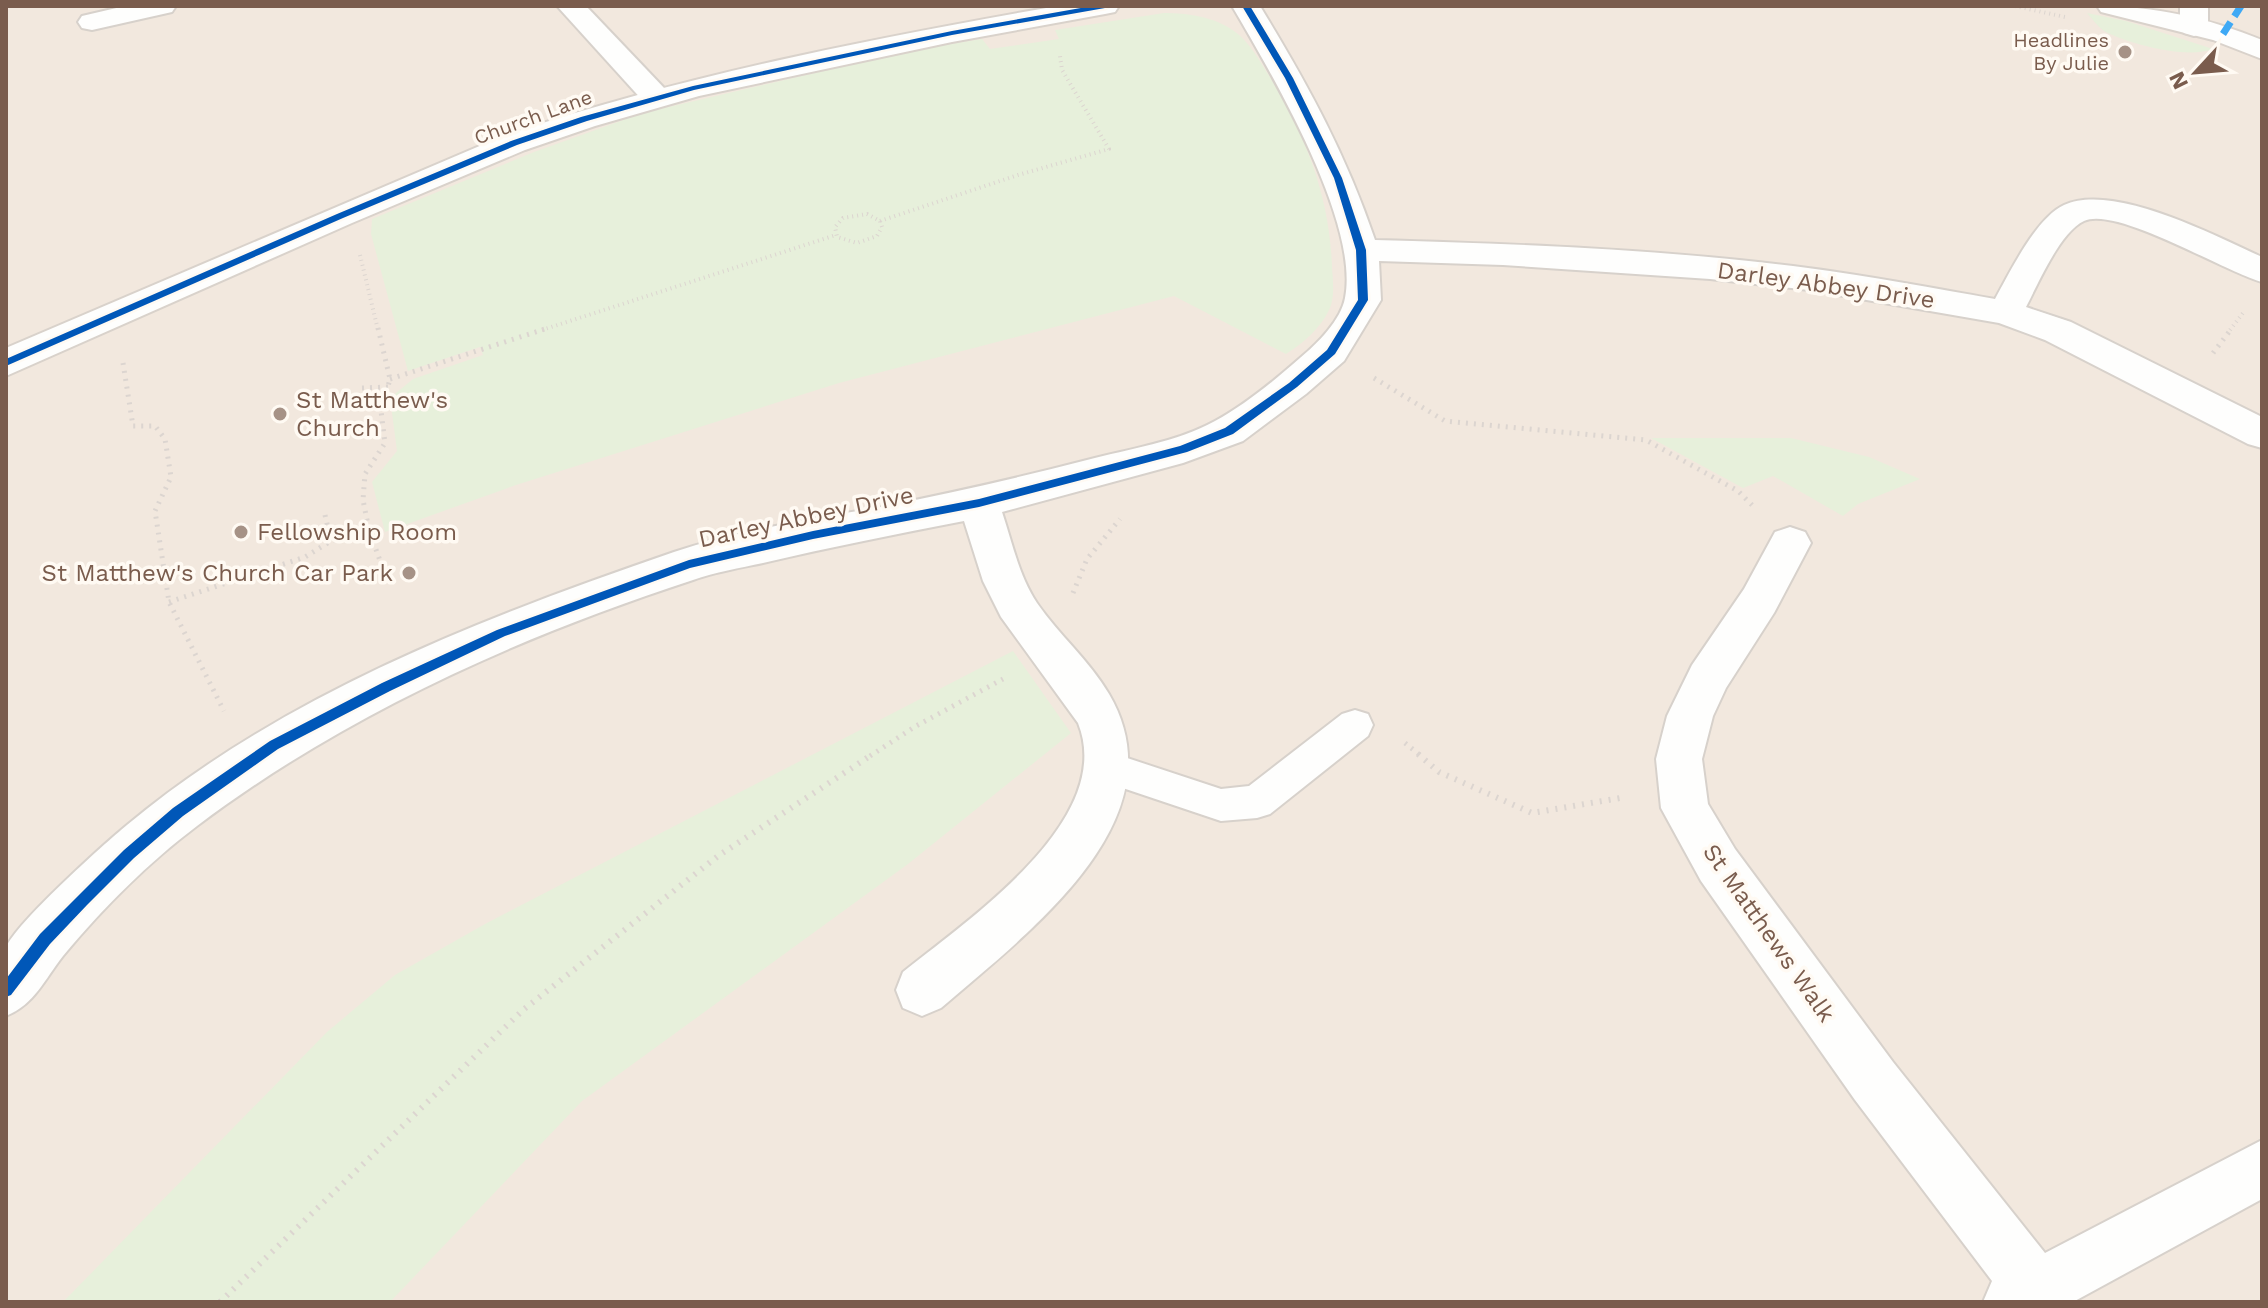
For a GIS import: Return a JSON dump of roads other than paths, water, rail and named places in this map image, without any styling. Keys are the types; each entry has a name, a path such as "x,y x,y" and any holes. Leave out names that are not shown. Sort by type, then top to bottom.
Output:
{"street":[{"path":"92,22 162,6"},
{"path":"571,6 655,96"},
{"name":"Church Lane","path":"6,363 514,143 655,96 1105,6"},
{"name":"Darley Abbey Drive","path":"6,990 45,939 129,854 252,758 443,660 501,633 599,595 731,553 979,503 1146,460 1229,431 1331,352 1363,300 1361,250 1338,178 1289,78 1246,6"},
{"path":"2111,6 2194,16 2223,34 2262,50"},
{"path":"2005,312 2036,257 2061,225 2075,212 2092,209 2178,233 2262,271"},
{"name":"Darley Abbey Drive","path":"1361,250 1503,254 1710,268 1809,279 2005,312 2058,331 2262,434"},
{"path":"922,990 1029,898 1064,862 1097,803 1106,767 1105,736 1093,710 1076,682 1029,624 1002,578 979,503"},
{"name":"St Matthews Walk","path":"1790,543 1759,601 1708,678 1690,716 1679,759 1685,808 1718,865 2024,1295"},
{"path":"2024,1295 2262,1168"}],"lane":[{"path":"1106,767 1221,805 1257,802 1355,725"}],"place":[{"name":"Headlines By Julie","path":"2125,52"},
{"name":"St Matthew's Church","path":"280,414"},
{"name":"Fellowship Room","path":"241,532"},
{"name":"St Matthew's Church Car Park","path":"409,573"}]}
